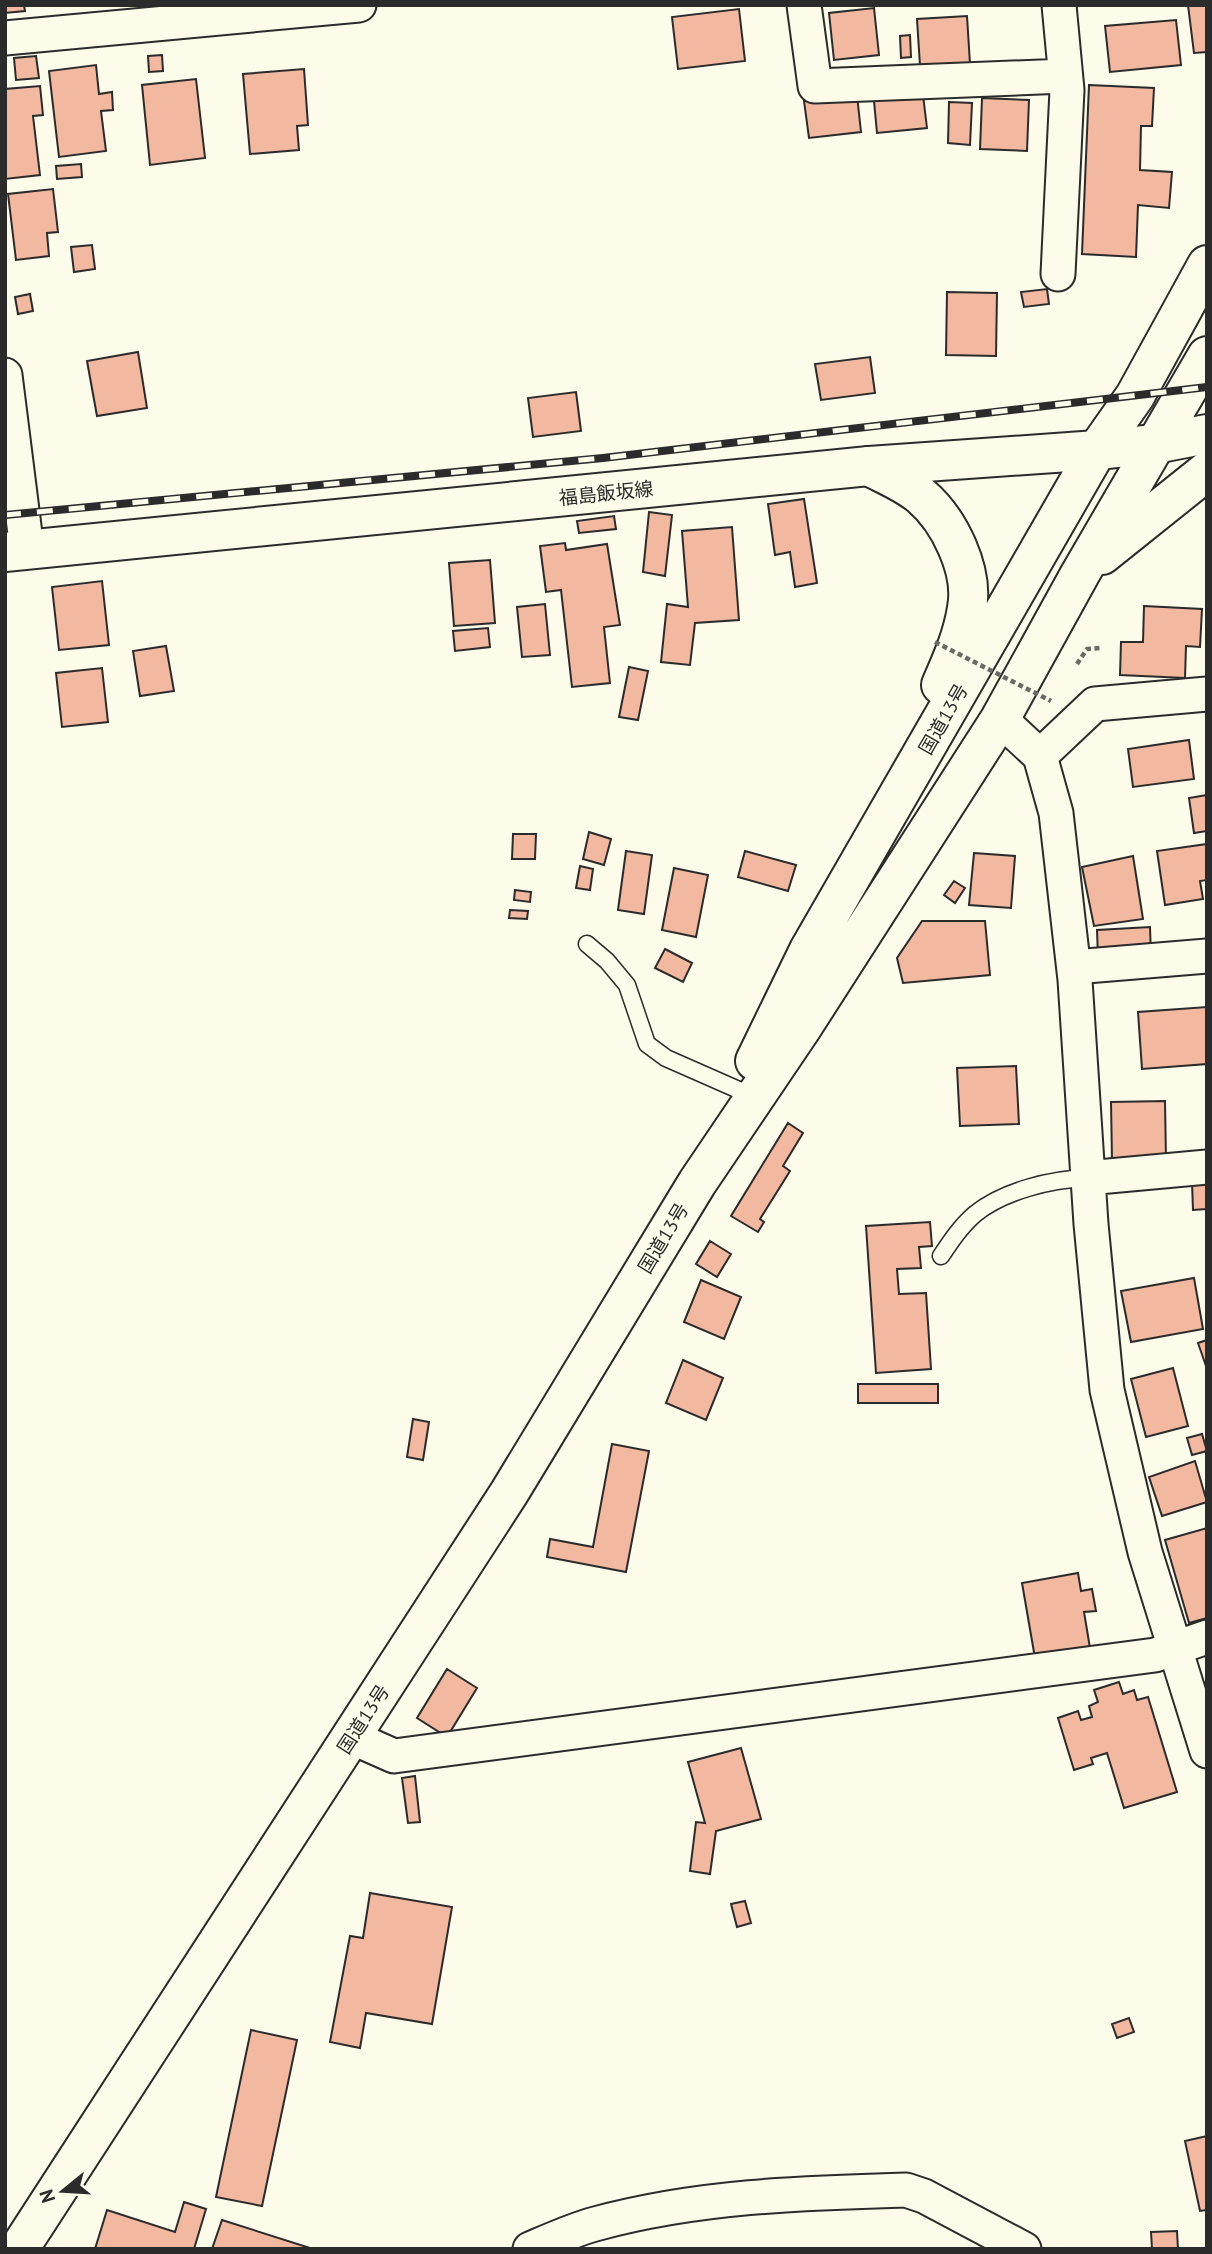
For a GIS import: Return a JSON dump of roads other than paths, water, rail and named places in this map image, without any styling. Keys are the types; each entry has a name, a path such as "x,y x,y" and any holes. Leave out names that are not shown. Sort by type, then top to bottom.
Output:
{"main road":[{"name":"国道13号","path":"697,1183 809,950 1097,450 1135,396 1207,265"},
{"name":"国道13号","path":"19,2249 509,1493 697,1183 803,1026 1000,719 1080,574 1207,356"},
{"name":"福島飯坂線","path":"16,551 869,466 1097,450 1155,444 1207,434"},
{"path":"809,950 942,682 959,643 968,605 965,570 953,538 938,513 919,494 869,466"},
{"path":"1080,574 1132,529 1207,471"}],"street":[{"path":"5,37 359,5"},
{"path":"804,5 815,86 1065,76"},
{"path":"1058,274 1067,90 1059,5"},
{"path":"5,375 16,551"},
{"path":"1040,756 1095,704 1207,694"},
{"path":"1000,719 1040,756 1056,813 1074,967 1087,1178 1107,1390 1144,1552 1207,1751"},
{"path":"1074,967 1207,956"},
{"path":"1087,1178 1207,1167"},
{"path":"351,1737 394,1756 1155,1655 1207,1637"},
{"path":"530,2249 592,2225 694,2203 794,2193 906,2190 924,2196 1024,2249"}],"lane":[{"path":"587,944 607,961 627,985 647,1044 666,1058 741,1091"},
{"path":"941,1256 958,1230 983,1208 1061,1179 1087,1178"}],"railway":[{"path":"5,515 603,458 1207,387"}]}
